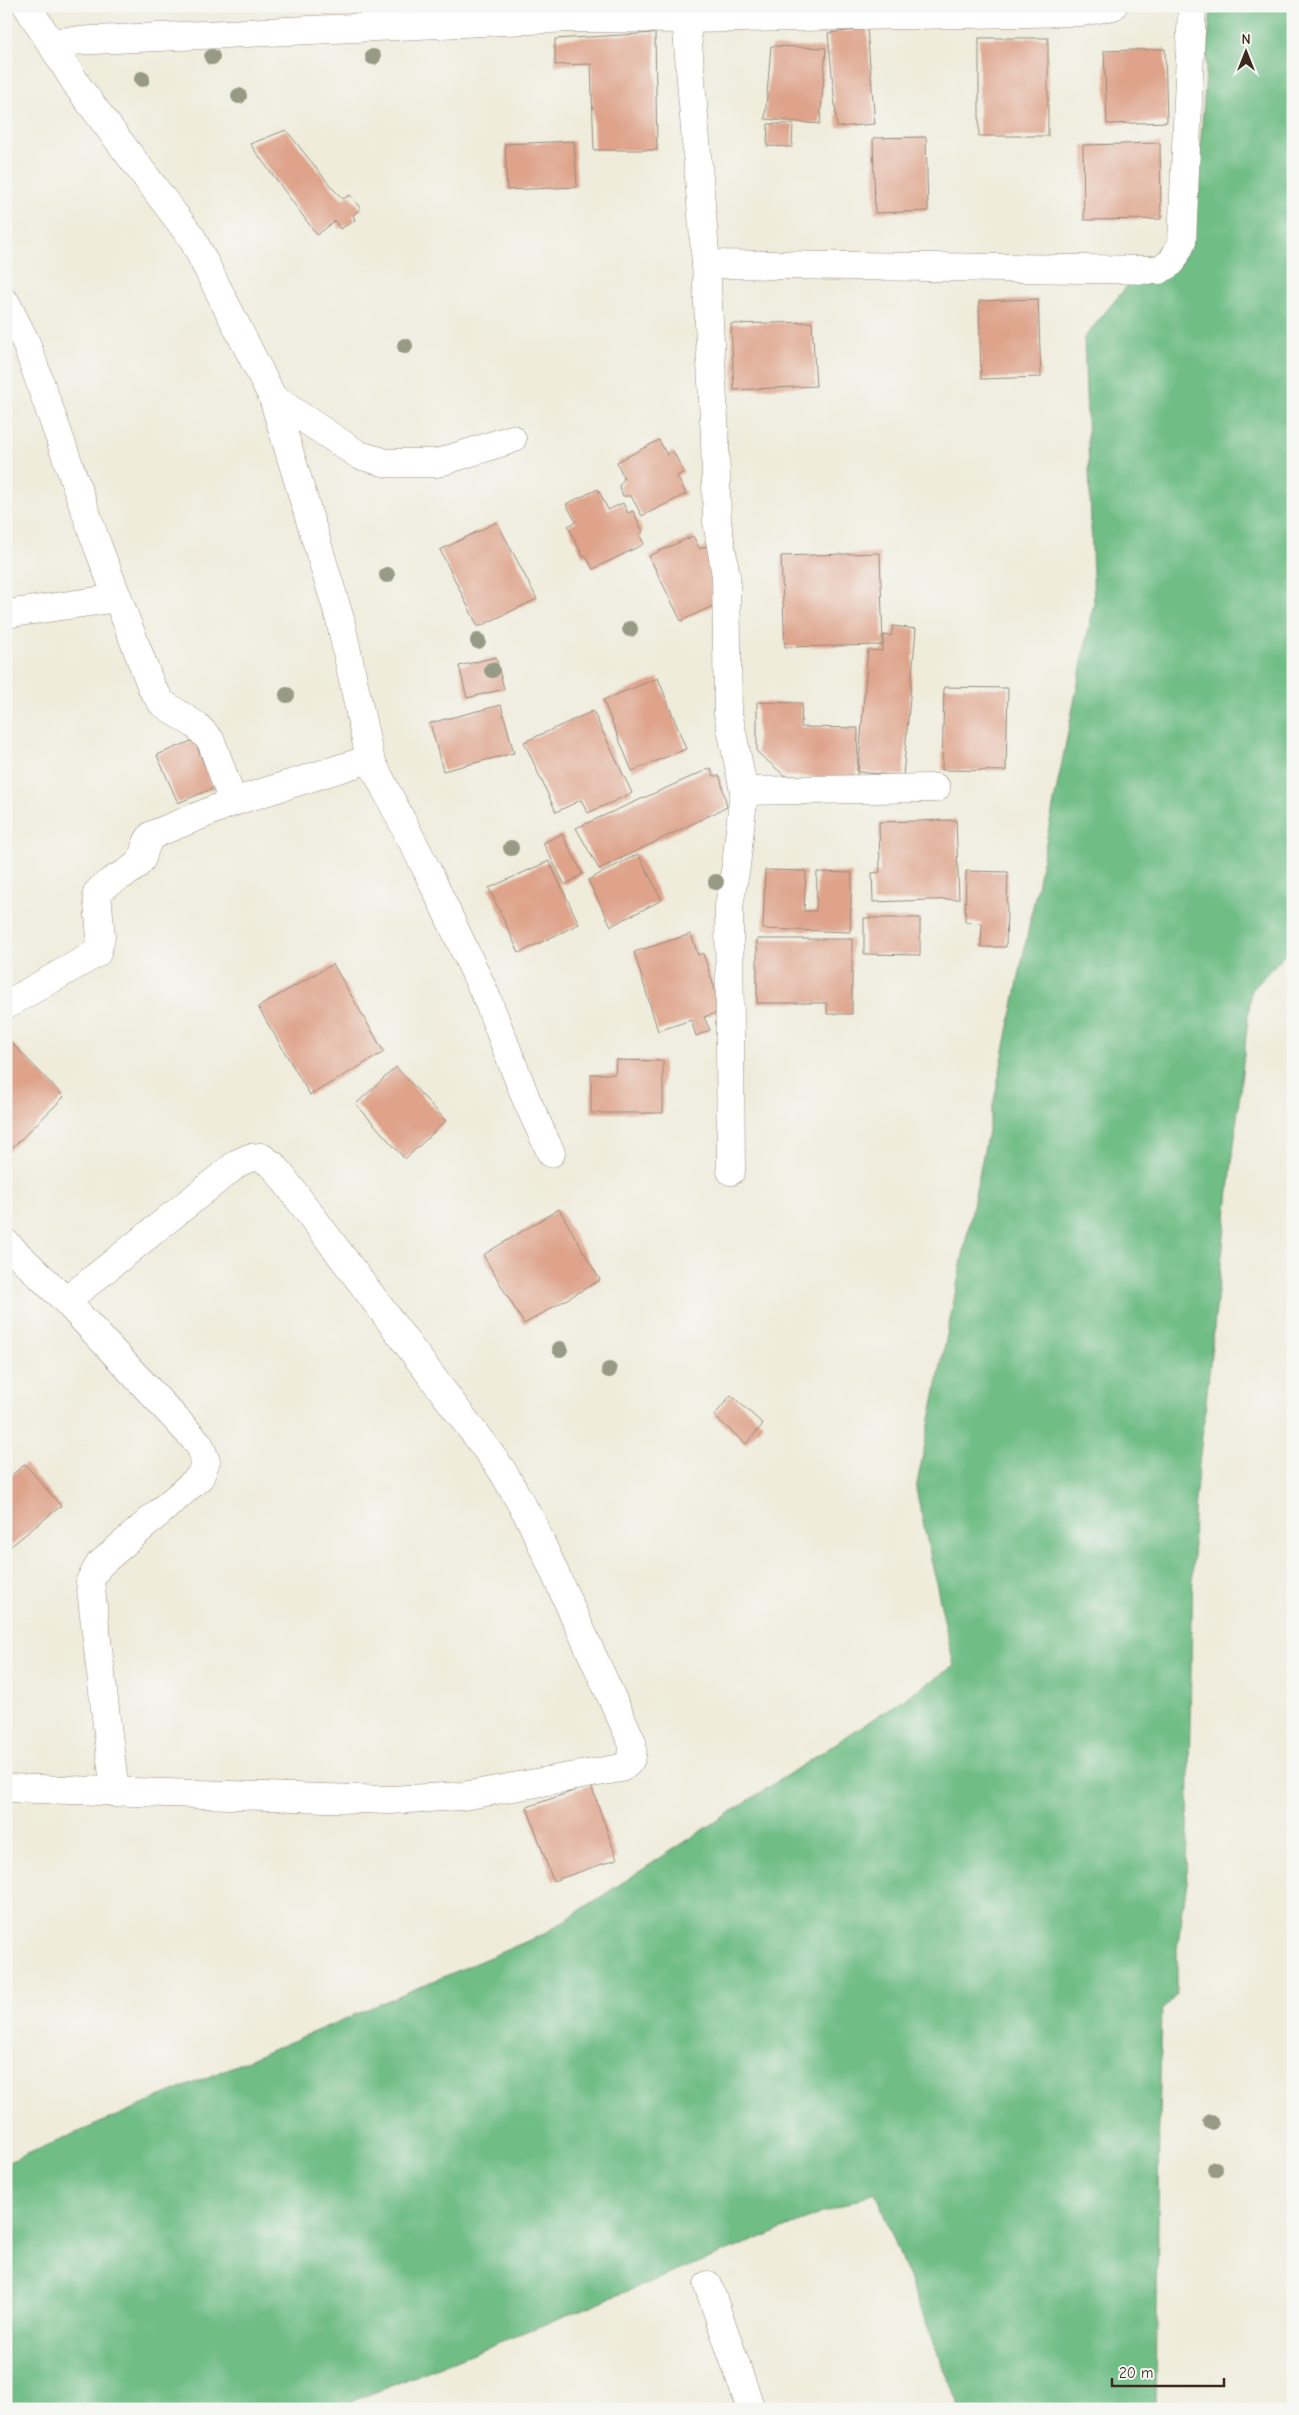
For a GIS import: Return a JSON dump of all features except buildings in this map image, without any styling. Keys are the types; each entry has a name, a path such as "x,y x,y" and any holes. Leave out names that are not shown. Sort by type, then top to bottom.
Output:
{"street":[{"path":"28,6 79,88 192,238 273,398 340,619 370,758 427,870 486,996 527,1101 551,1153"},
{"path":"50,42 571,18 686,19 1082,12 1113,6"},
{"path":"706,264 1159,270 1172,262 1182,242 1192,6"},
{"path":"686,19 706,264 717,522 726,576 728,713 744,791 736,866 729,906 730,1171"},
{"path":"6,303 26,343 152,688 162,703 197,726 211,741 233,802"},
{"path":"273,398 359,455 388,463 436,463 512,439"},
{"path":"6,614 118,598"},
{"path":"6,1005 97,953 101,937 97,894 104,884 131,869 141,859 144,844 152,835 233,802 370,758"},
{"path":"744,791 936,788"},
{"path":"6,1788 115,1793 389,1800 463,1796 621,1768 629,1764 634,1754 632,1742 535,1530 502,1470 274,1166 261,1157 249,1158 238,1163 66,1301"},
{"path":"6,1243 66,1301 199,1444 206,1461 200,1477 99,1565 90,1581 115,1793"},
{"path":"708,2285 751,2409"}],"green space":[{"path":"1211,6 1293,6 1293,946 1251,990 1194,1510 1187,1882 1177,1950 1177,1995 1162,2010 1156,2409 960,2409 875,2192 333,2409 6,2409 6,2163 544,1934 954,1666 916,1489 1094,603 1084,338 1196,203"}]}
